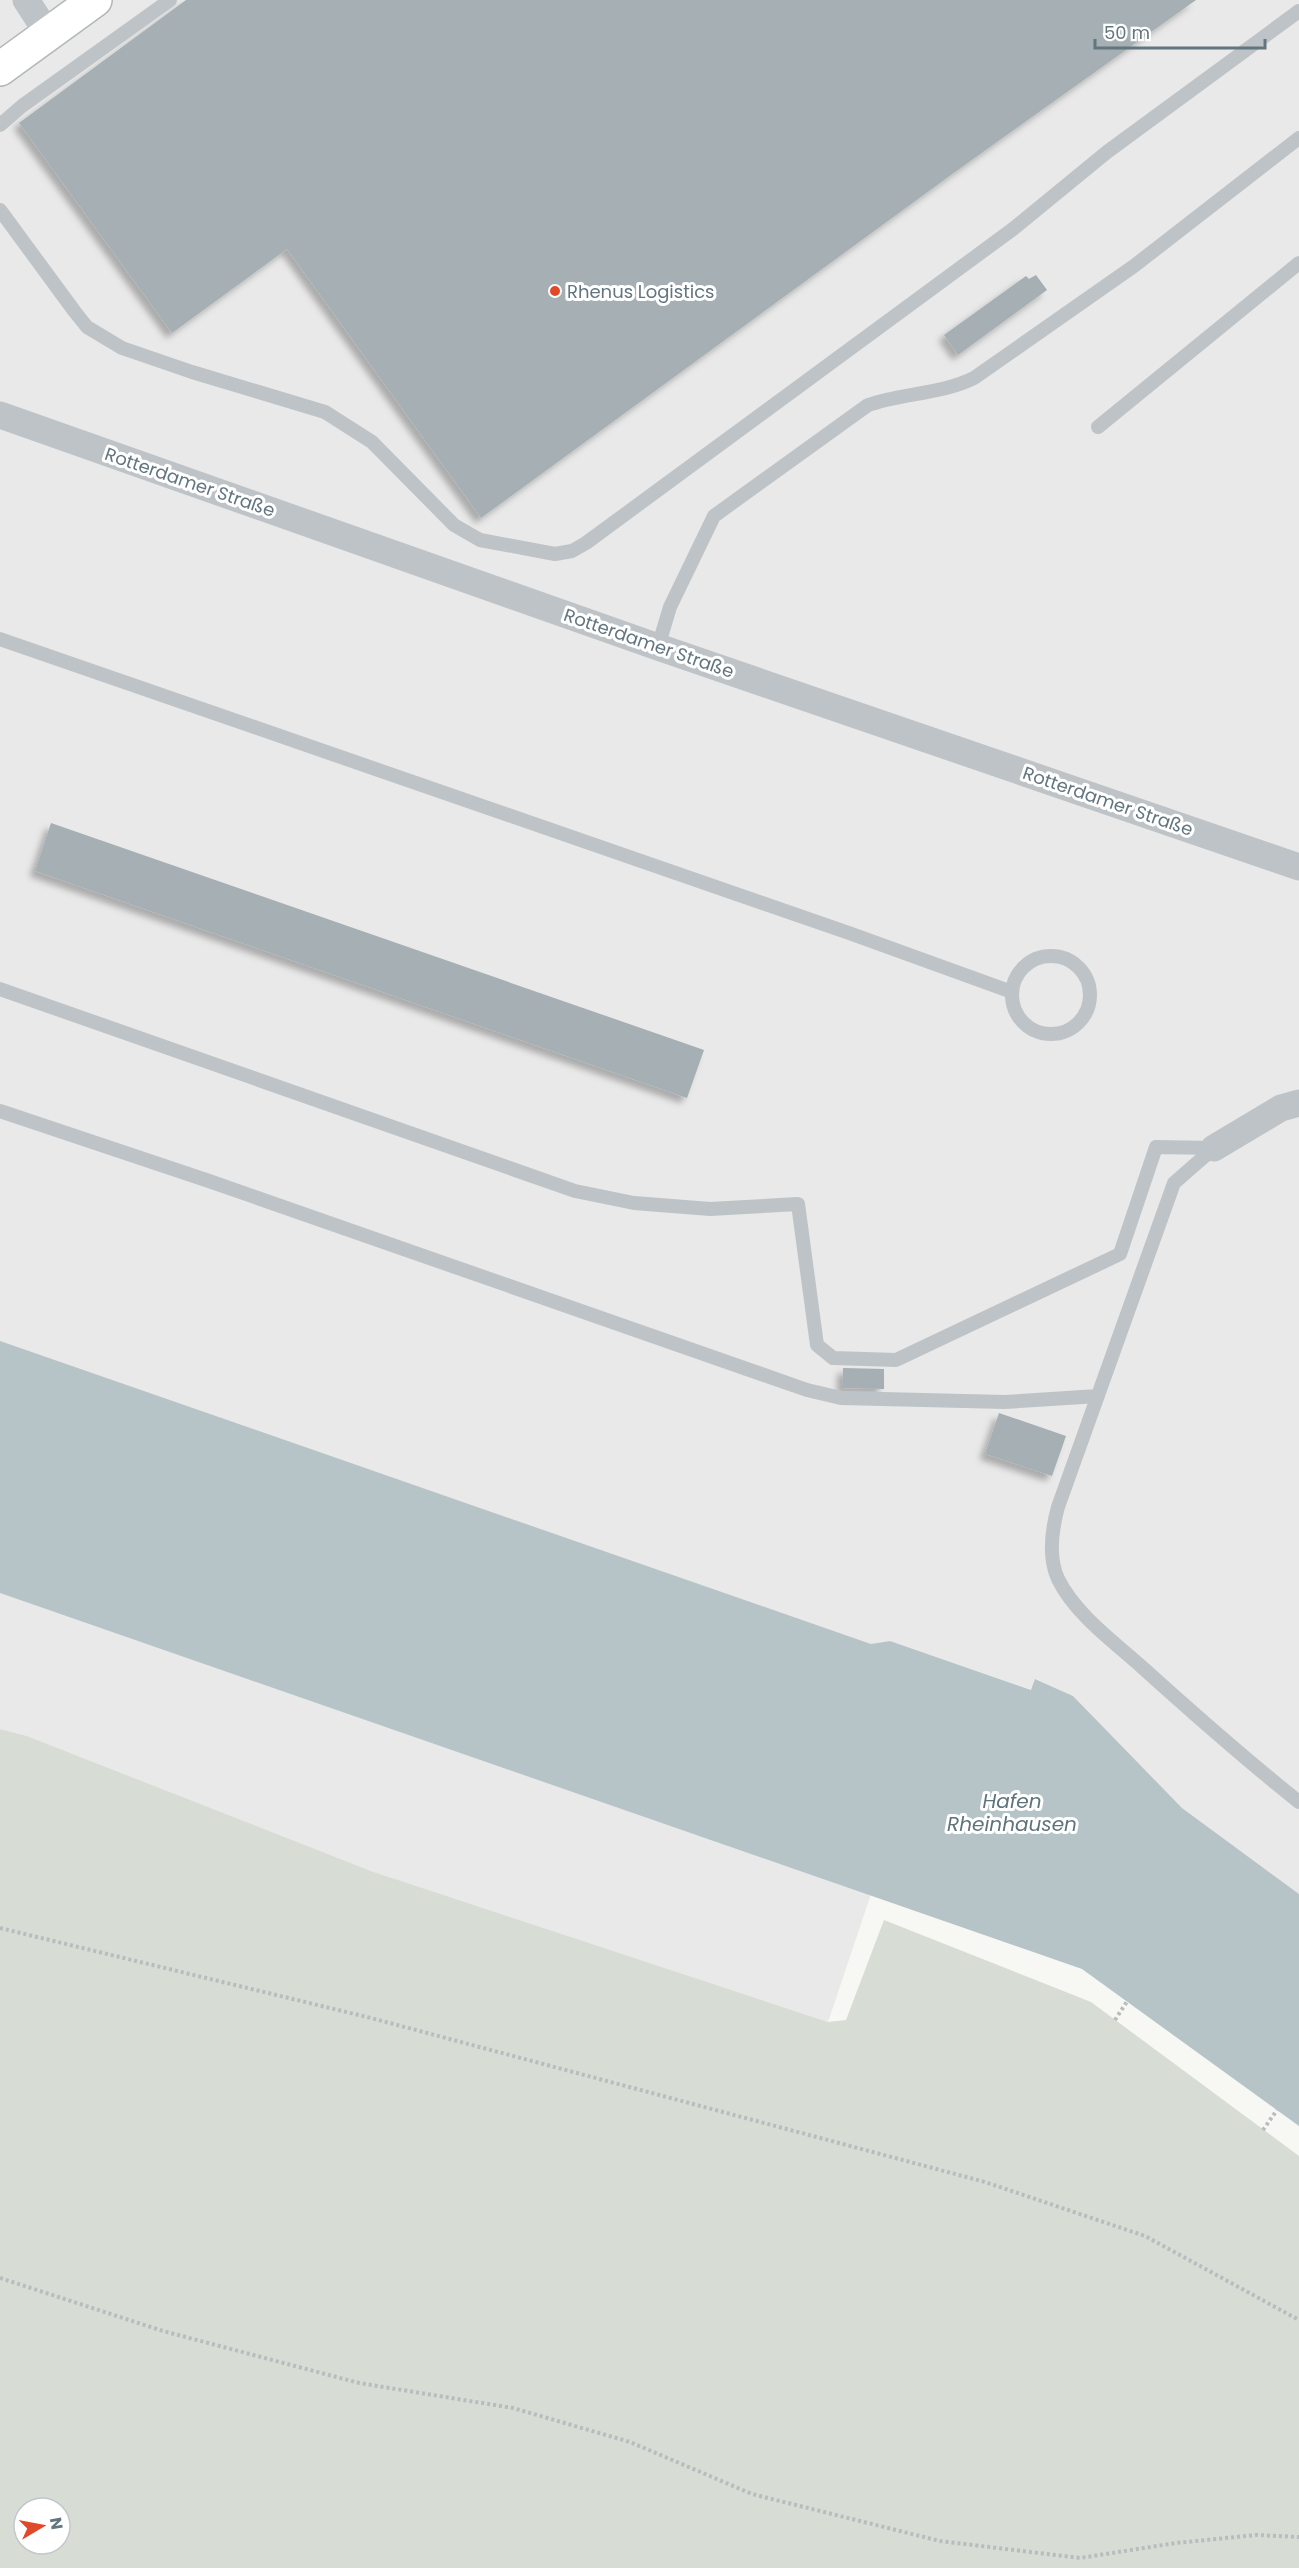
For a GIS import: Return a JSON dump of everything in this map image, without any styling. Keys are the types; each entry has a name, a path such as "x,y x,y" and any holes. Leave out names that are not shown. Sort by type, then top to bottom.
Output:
{"main road":[{"path":"0,69 95,0"}],"street":[{"path":"26,0 48,34"},
{"name":"Rotterdamer Straße","path":"0,415 658,646 1299,867"},
{"path":"1214,1148 1281,1108 1299,1103"}],"lane":[{"path":"0,125 22,106 170,0"},
{"path":"0,210 87,327 105,340 192,372 325,412 372,442 454,525 480,540 555,554 572,551 1013,230 1107,152 1299,11"},
{"path":"658,646 670,607 714,516 868,405 897,395 953,386 974,378 1134,266 1299,138"},
{"path":"1098,427 1299,263"},
{"path":"0,639 849,933 1012,992"},
{"path":"1055,956 1068,960 1079,968 1089,982 1091,996 1086,1015 1077,1026 1058,1035 1044,1035 1028,1028 1019,1018 1013,1006 1012,992 1015,980 1022,968 1033,960 1055,956"},
{"path":"0,989 575,1191 634,1203 710,1209 798,1204 818,1345 833,1358 896,1360 1120,1254 1156,1148 1214,1148"},
{"path":"0,1111 209,1181 807,1390 841,1398 1005,1402 1098,1396"},
{"path":"1214,1148 1174,1183 1051,1531 1057,1576 1070,1599 1100,1630 1237,1752 1299,1802"}],"path":[{"path":"0,1928 371,2018 985,2182 1145,2235 1299,2320"},
{"path":"1115,2020 1128,2000"},
{"path":"1263,2130 1277,2110"},
{"path":"0,2278 163,2331 359,2383 513,2408 630,2442 752,2494 940,2541 1080,2558 1176,2543 1256,2535 1299,2537"}],"shaded area":[{"path":"0,0 1299,0 1299,1894 1182,1808 1073,1696 1036,1679 1032,1690 890,1641 871,1644 0,1343"},
{"path":"0,1593 871,1894 828,2022 371,1871 27,1736 0,1729"},
{"path":"0,1729 27,1736 371,1871 828,2022 846,2020 884,1920 1091,2002 1299,2156 1299,2568 0,2568"}],"water":[{"name":"Hafen Rheinhausen","path":"0,1341 871,1644 890,1641 1031,1690 1035,1679 1073,1696 1182,1808 1299,1894 1299,2126 1082,1969 0,1593"}],"building":[{"name":"Rhenus Logistics","path":"186,0 1196,0 955,172 481,518 287,249 172,333 19,123"},
{"path":"1036,275 1047,290 958,355 944,335 1026,276 1029,279"},
{"path":"51,823 704,1050 687,1098 35,871"},
{"path":"843,1368 884,1369 884,1389 842,1388"},
{"path":"999,1413 1066,1436 1052,1476 985,1454"}],"place":[{"name":"Rhenus Logistics","path":"555,291"}]}
